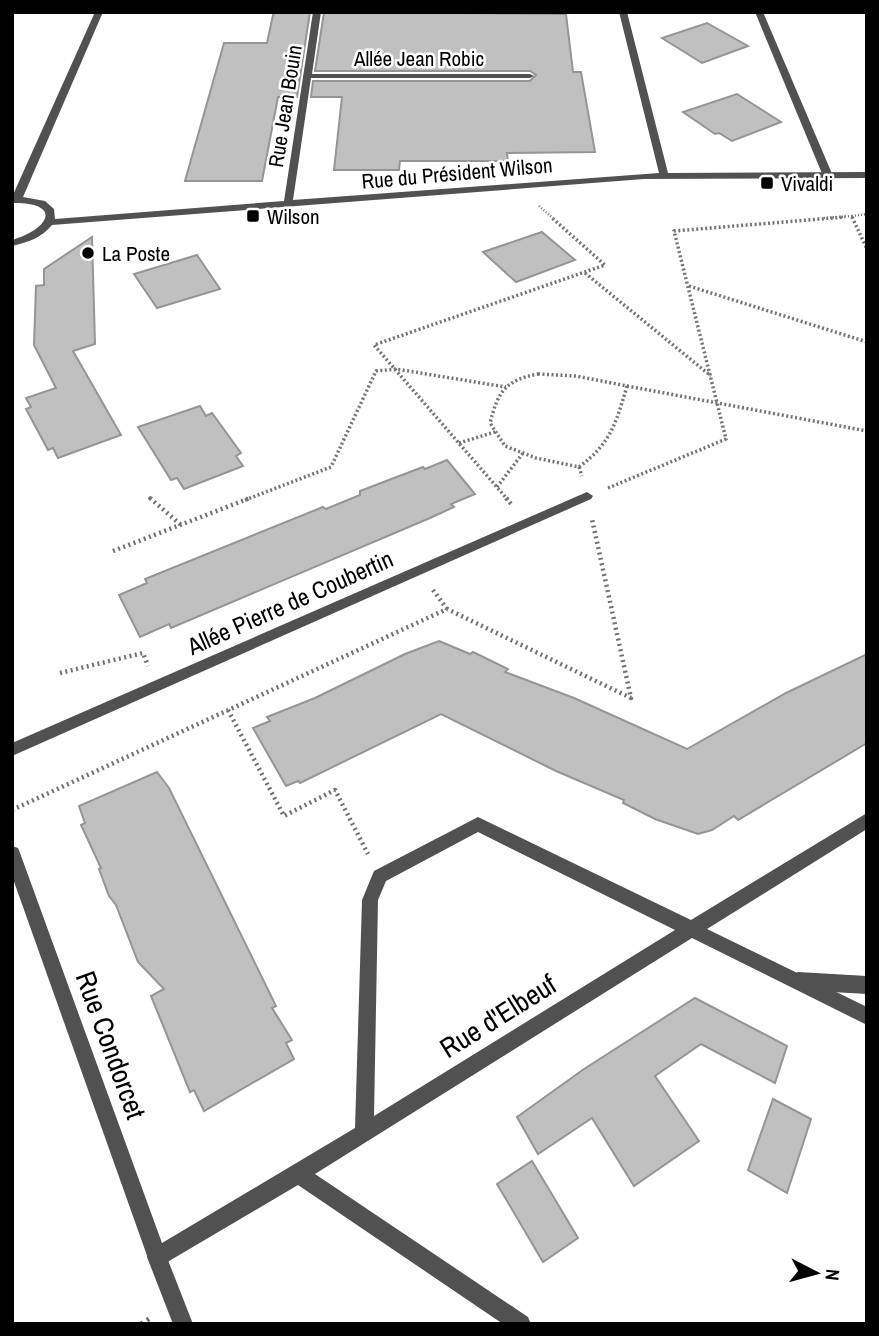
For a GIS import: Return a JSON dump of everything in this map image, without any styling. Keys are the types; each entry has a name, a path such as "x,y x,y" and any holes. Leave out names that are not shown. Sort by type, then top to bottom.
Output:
{"street":[{"path":"12,243 38,235 51,222 52,214 49,208 41,203 15,200 99,12"},
{"name":"Rue Jean Bouin","path":"288,204 317,12"},
{"path":"623,12 664,176"},
{"path":"759,12 828,176"},
{"name":"Allée Jean Robic","path":"307,76 530,76"},
{"name":"Rue du Président Wilson","path":"51,222 516,185 664,176 867,176"},
{"name":"Allée Pierre de Coubertin","path":"12,750 587,496"},
{"name":"Rue d'Elbeuf","path":"157,1257 298,1174 867,820"},
{"path":"364,1133 370,900 380,876 478,824 867,1016"},
{"name":"Rue Condorcet","path":"12,853 183,1324"},
{"path":"795,981 867,985"},
{"path":"298,1174 520,1324"}],"path":[{"path":"516,185 605,265 374,345 527,522"},
{"path":"587,496 726,439 674,231 867,214"},
{"path":"852,216 867,249"},
{"path":"584,272 712,377"},
{"path":"688,286 867,342"},
{"path":"113,551 331,467 376,371 396,369 507,387"},
{"path":"627,386 612,438 597,454 579,467 505,446 490,423 498,394 519,376 546,372 627,386 717,402 867,430"},
{"path":"458,443 495,432"},
{"path":"497,487 523,453"},
{"path":"12,810 447,609 631,698 579,467"},
{"path":"149,497 181,525"},
{"path":"60,673 143,653 156,686"},
{"path":"228,710 284,816 335,790 380,876"}],"building":[{"path":"276,12 310,12 297,97 278,97 262,181 185,181 224,43 267,43"},
{"path":"324,12 566,14 573,72 581,72 595,152 507,153 508,161 400,161 399,170 334,170 342,97 311,97 313,81 530,81 536,75 530,71 315,71"},
{"path":"707,23 748,46 702,63 662,38"},
{"path":"737,94 781,122 732,141 719,133 715,134 683,112"},
{"path":"542,232 575,260 516,282 483,252"},
{"path":"92,237 95,344 73,351 121,435 58,458 53,448 48,450 26,409 31,407 26,398 56,388 34,345 36,286 44,285 44,269"},
{"path":"197,255 220,289 157,308 134,274"},
{"path":"200,406 206,416 212,413 241,453 236,456 243,466 184,489 177,478 171,480 138,427"},
{"path":"447,460 475,494 451,504 454,507 430,518 171,628 169,624 140,637 119,595 147,583 145,579 323,507 326,509 360,495 360,491"},
{"path":"439,641 470,654 473,652 508,669 505,672 574,698 687,749 786,693 867,654 867,743 738,820 734,816 712,830 698,834 655,819 623,803 624,800 556,771 441,714 300,783 298,781 286,786 253,728 270,721 267,717"},
{"path":"157,772 169,788 276,1006 272,1008 292,1040 286,1043 294,1059 204,1111 194,1090 190,1092 151,996 164,989 138,962 81,825 85,823 79,806"},
{"path":"695,998 787,1046 775,1083 701,1044 655,1076 699,1141 634,1186 592,1118 538,1154 517,1117 584,1069"},
{"path":"773,1099 811,1119 787,1193 748,1170"},
{"path":"532,1161 578,1238 543,1262 497,1184"}],"place":[{"name":"Vivaldi","path":"767,183"},
{"name":"Wilson","path":"253,216"},
{"name":"La Poste","path":"88,253"}]}
